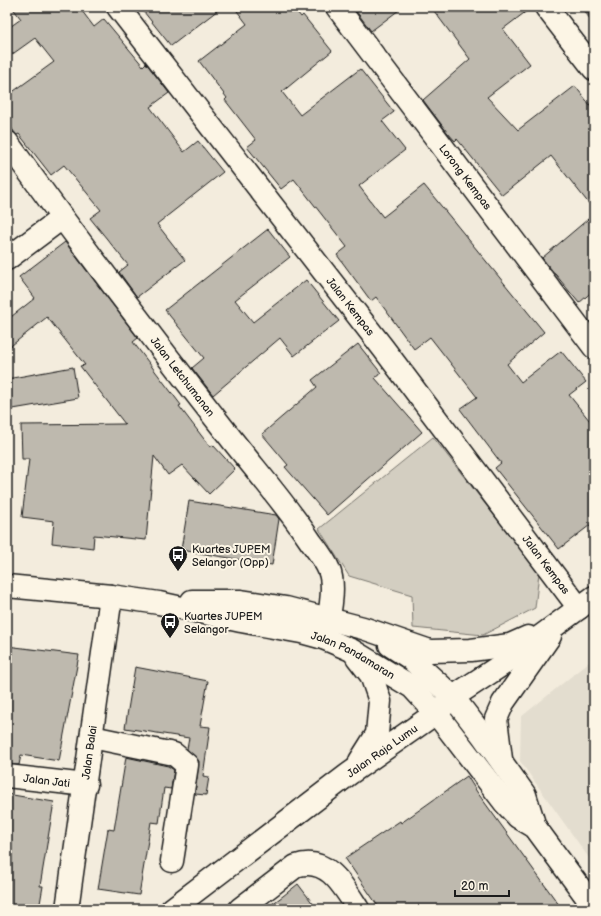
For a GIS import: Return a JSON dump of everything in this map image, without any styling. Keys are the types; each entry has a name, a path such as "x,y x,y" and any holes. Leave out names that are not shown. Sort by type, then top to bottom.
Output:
{"street":[{"name":"Jalan Kempas","path":"118,7 383,348 587,602"},
{"name":"Lorong Kempas","path":"337,7 594,347"},
{"path":"546,7 594,69"},
{"name":"Jalan Letchumanan","path":"7,142 62,218 228,435 299,523 330,570 331,600 326,629"},
{"path":"7,259 62,218"},
{"name":"Jalan Pandamaran","path":"7,586 111,596 159,603 240,621 295,630 326,629 351,650 412,687 436,712 505,803 518,817 536,827 594,908"},
{"name":"Jalan Balai","path":"67,909 86,785 111,596"},
{"name":"Jalan Raja Lumu","path":"172,909 349,774 436,712 453,697 587,602"},
{"path":"326,629 363,628 430,651 448,652 510,645 560,622"},
{"path":"501,764 496,720 503,703 560,622"},
{"path":"363,628 410,658 453,697 525,795 536,827"},
{"path":"349,774 368,751 377,734 380,701 371,675 351,650"},
{"path":"92,737 174,754 187,765 172,861"},
{"name":"Jalan Jati","path":"7,776 86,785"},
{"path":"240,909 296,866 305,863 323,867 334,876 358,909"}],"shaded area":[{"path":"433,437 539,573 535,608 483,635 413,628 412,595 349,576 319,529"},
{"path":"594,658 594,865 520,761 521,717"}],"building":[{"path":"12,7 79,7 94,27 104,19 143,66 146,63 169,93 150,107 184,152 198,141 223,172 157,224 185,260 137,297 119,272 128,265 90,218 101,210 64,165 51,175 19,134 17,135 15,133 7,122 7,96 54,62 35,38 7,58 7,29 21,19"},
{"path":"140,7 222,7 171,46"},
{"path":"234,7 293,7 301,17 303,15 332,51 282,92 300,115 360,69 394,112 382,121 405,150 359,186 383,217 424,185 544,332 507,364 521,382 561,351 586,382 569,395 594,426 594,522 559,549 495,468 501,463 460,409 477,397 430,337 414,349 376,297 371,301 337,255 347,247 294,179 281,189 247,147 256,140 225,100 227,98 199,61 247,24"},
{"path":"353,7 403,7 371,31"},
{"path":"431,7 532,7 503,29 530,64 487,97 518,130 575,86 594,110 594,210 551,156 502,195 457,139 455,141 447,132 423,100 470,59"},
{"path":"594,214 594,290 579,303 542,258"},
{"path":"268,229 290,257 235,300 253,322 306,280 339,321 294,356 280,338 213,395 192,368 204,358 165,310"},
{"path":"65,242 138,338 133,342 181,405 179,406 210,447 213,445 235,469 209,494 182,465 168,475 154,456 146,540 94,535 93,548 52,543 54,521 22,517 29,459 22,459 21,425 125,424 80,366 85,365 47,317 7,349 7,320 35,298 19,277"},
{"path":"358,344 381,373 375,378 422,432 327,515 285,467 288,465 262,434 317,387 312,380"},
{"path":"73,367 78,398 7,410 7,379"},
{"path":"189,501 276,515 279,519 272,565 181,550"},
{"path":"7,646 79,655 59,761 21,755 19,765 7,764"},
{"path":"135,667 208,681 200,726 210,727 203,776 209,777 206,795 195,794 199,761 187,749 189,738 125,728"},
{"path":"126,757 168,766 174,770 171,789 164,788 159,823 151,822 139,895 98,889 108,829 114,830"},
{"path":"467,776 562,909 380,909 345,858 400,821 401,823"},
{"path":"7,794 54,802 40,886 43,886 39,909 7,909"},
{"path":"298,884 317,909 265,909 283,896"}],"waterway":[{"path":"584,7 594,21"}],"place":[{"name":"Kuartes JUPEM Selangor (Opp)","path":"178,572"},
{"name":"Kuartes JUPEM Selangor","path":"170,639"}]}
